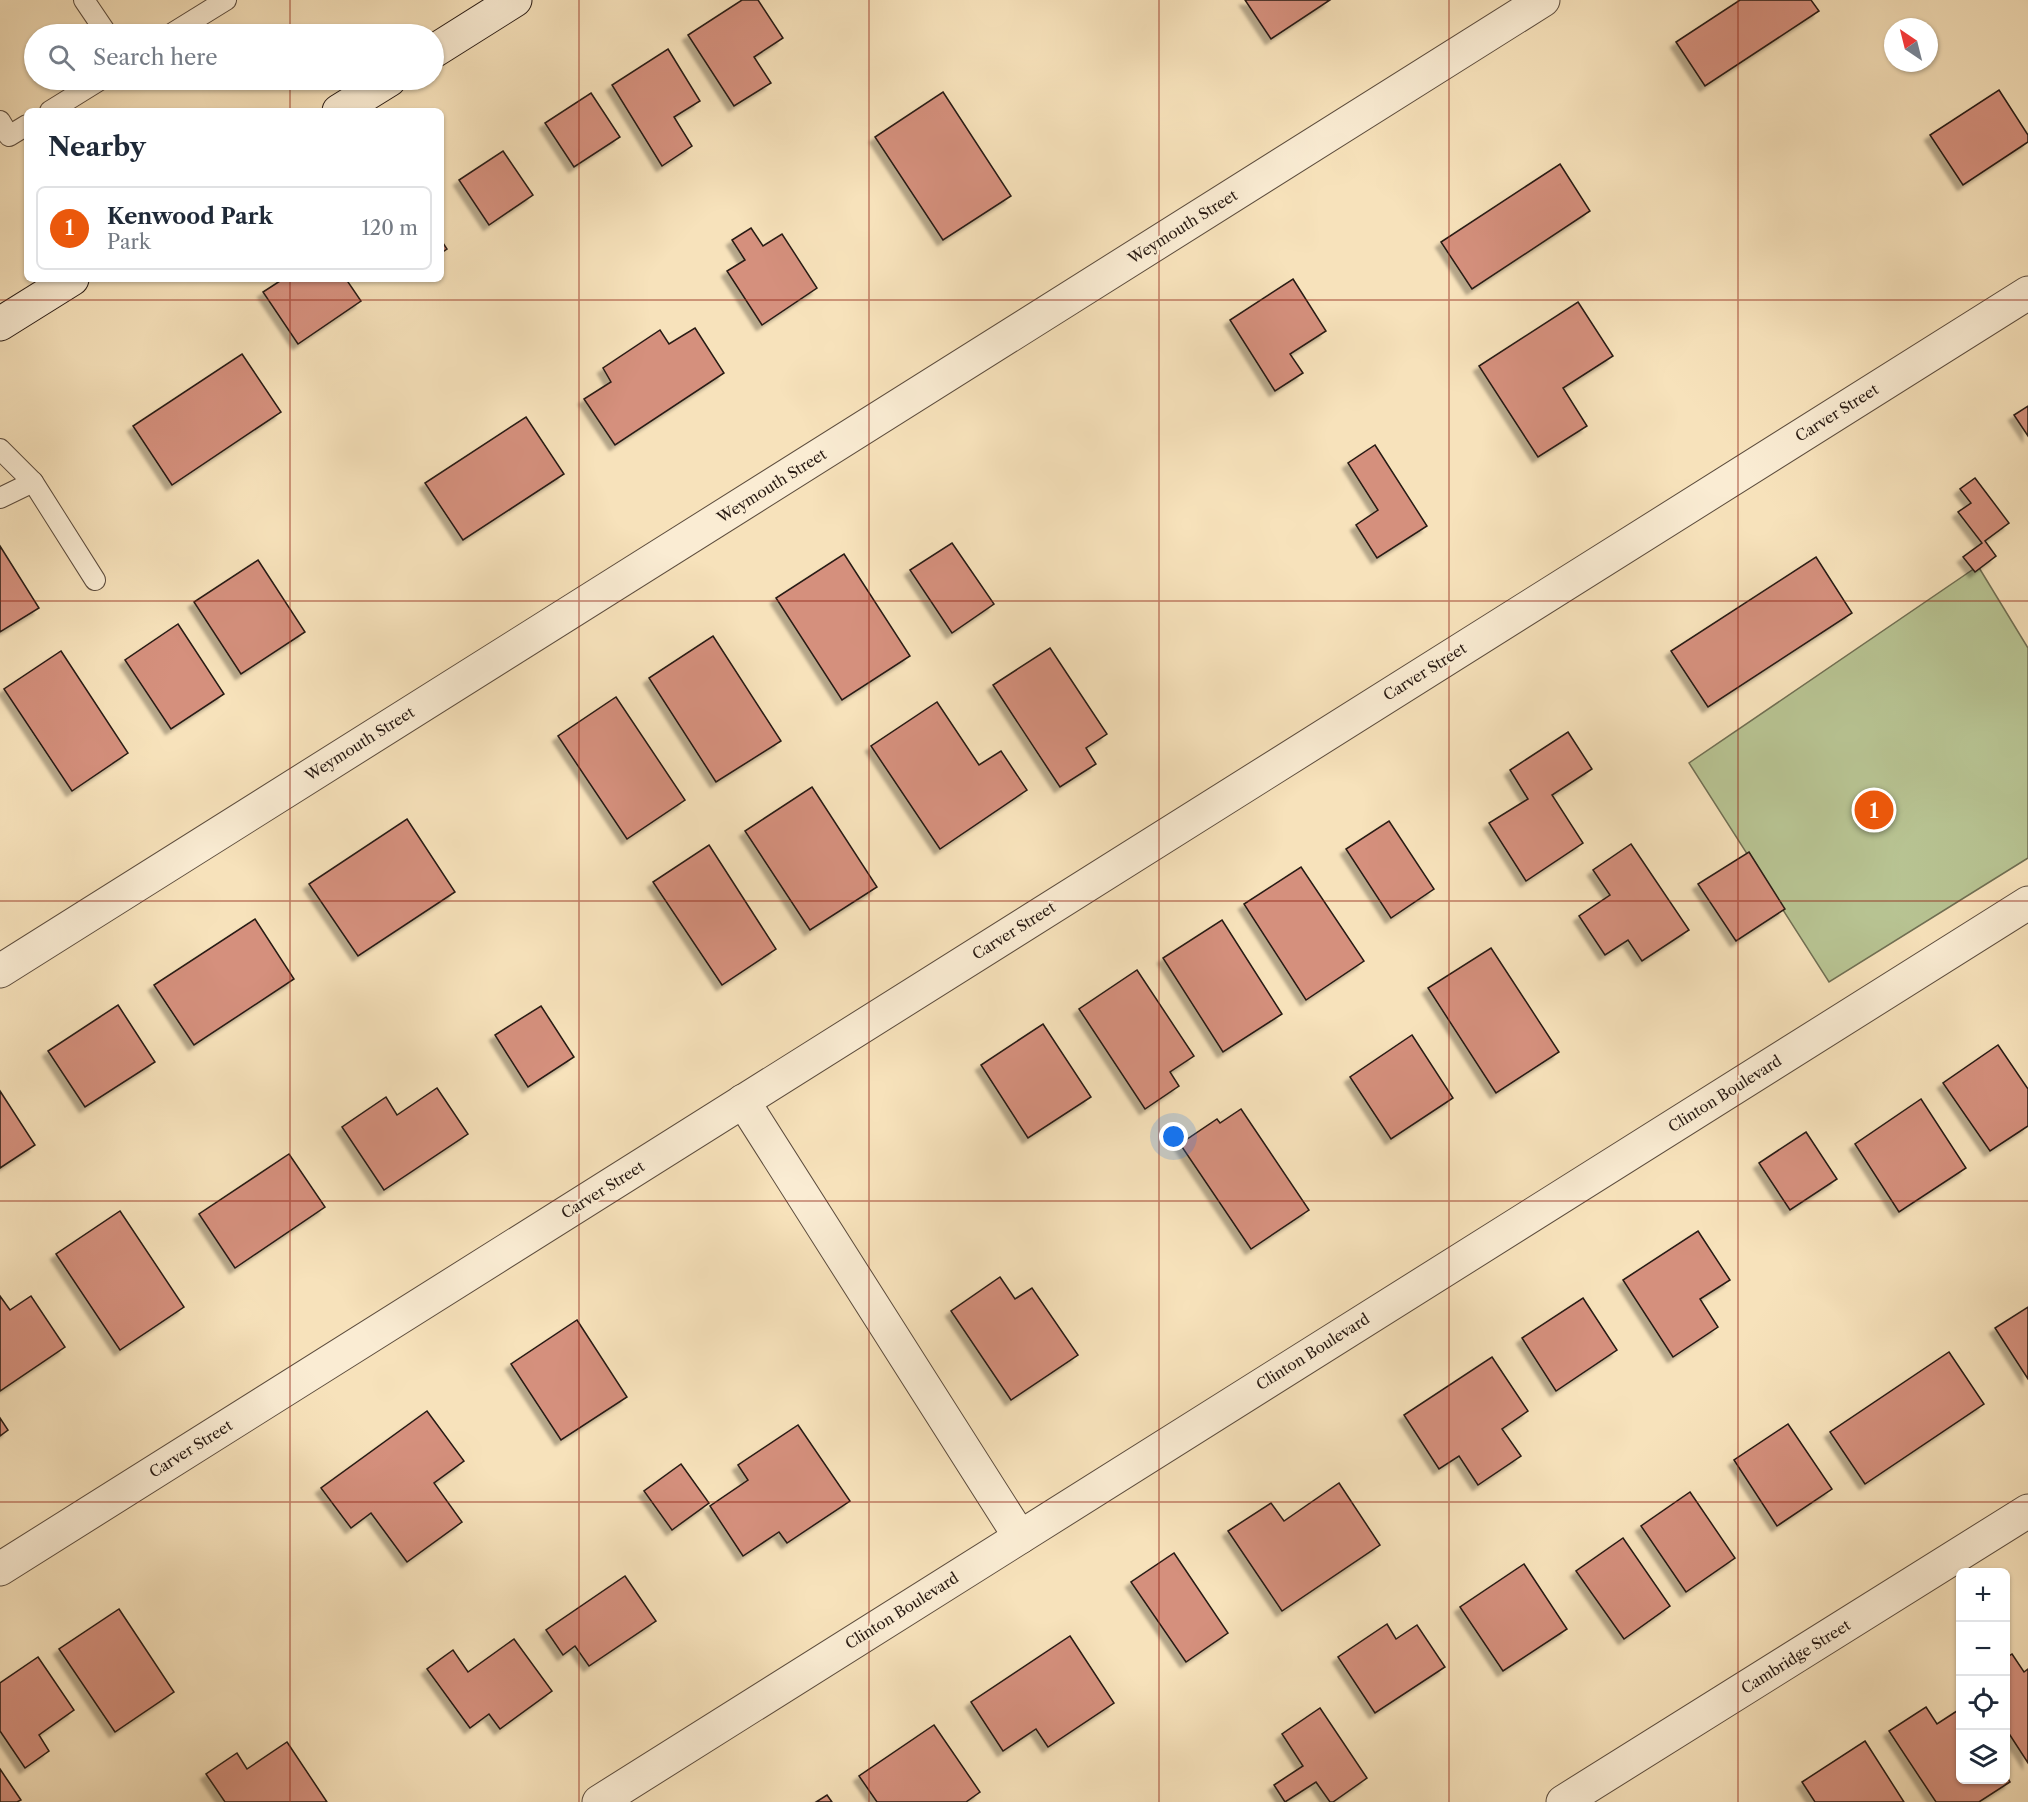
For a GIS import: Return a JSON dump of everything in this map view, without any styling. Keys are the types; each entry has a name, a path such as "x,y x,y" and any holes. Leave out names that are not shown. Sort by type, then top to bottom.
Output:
{"street":[{"path":"444,45 515,0"},
{"name":"Weymouth Street","path":"0,971 1543,0"},
{"path":"344,108 373,90"},
{"path":"0,324 67,282"},
{"name":"Carver Street","path":"0,1569 2028,293"},
{"name":"Clinton Boulevard","path":"599,1802 2028,903"},
{"path":"743,1101 1020,1537"},
{"name":"Cambridge Street","path":"1563,1802 2028,1511"}],"lane":[{"path":"84,0 100,24"},
{"path":"187,24 226,0"},
{"path":"55,108 84,90"},
{"path":"0,121 9,136 24,127"},
{"path":"0,449 33,482 96,579"},
{"path":"0,498 33,482"}],"green space":[{"path":"1978,566 2028,648 2028,858 1829,982 1689,763"}],"building":[{"path":"742,0 758,0 783,38 754,57 771,83 734,106 688,35"},
{"path":"1245,0 1330,0 1271,39"},
{"path":"1740,0 1811,0 1819,11 1705,86 1676,42"},
{"path":"668,49 700,101 674,117 692,146 662,166 612,85"},
{"path":"1999,90 2028,135 2028,142 1963,185 1930,135"},
{"path":"943,92 1011,196 943,240 875,137"},
{"path":"591,93 620,137 574,167 545,123"},
{"path":"503,151 533,195 489,225 459,180"},
{"path":"1560,164 1590,211 1472,289 1441,242"},
{"path":"751,228 763,246 782,234 817,288 762,325 727,271 745,260 732,240"},
{"path":"1293,279 1326,331 1290,354 1303,373 1275,391 1230,320"},
{"path":"278,282 348,282 361,301 298,344 263,292"},
{"path":"1578,302 1613,356 1563,388 1587,426 1538,457 1479,366"},
{"path":"695,328 724,373 615,445 584,399 611,382 603,368 660,330 669,344"},
{"path":"242,354 281,412 172,485 133,426"},
{"path":"2028,406 2028,436 2014,415"},
{"path":"526,417 564,474 463,540 425,483"},
{"path":"1375,445 1427,526 1377,558 1356,525 1378,510 1348,463"},
{"path":"1975,478 2009,523 1985,541 1996,556 1975,572 1963,557 1982,543 1958,512 1971,503 1960,489"},
{"path":"952,543 994,604 952,633 910,570"},
{"path":"0,546 39,608 0,632"},
{"path":"844,554 910,656 842,700 776,598"},
{"path":"1816,557 1852,613 1708,707 1671,651"},
{"path":"258,560 305,632 241,674 194,602"},
{"path":"178,624 224,694 171,729 125,660"},
{"path":"713,636 781,741 716,782 649,678"},
{"path":"1050,648 1107,734 1086,748 1096,764 1060,787 993,685"},
{"path":"61,651 128,753 72,791 4,689"},
{"path":"616,697 685,800 627,839 558,736"},
{"path":"937,702 979,765 1001,751 1027,790 940,849 871,746"},
{"path":"1568,732 1592,769 1552,795 1583,843 1526,881 1489,823 1528,799 1510,770"},
{"path":"812,787 877,887 810,930 745,831"},
{"path":"407,819 455,892 358,956 309,884"},
{"path":"1389,821 1434,889 1391,918 1346,849"},
{"path":"1631,844 1689,930 1642,961 1628,940 1605,955 1579,916 1610,895 1593,870"},
{"path":"709,845 776,949 722,985 653,882"},
{"path":"1749,852 1785,909 1736,941 1698,884"},
{"path":"1301,867 1364,961 1306,1000 1244,904"},
{"path":"255,919 294,979 194,1045 154,985"},
{"path":"1222,920 1282,1014 1223,1052 1163,958"},
{"path":"1491,948 1559,1052 1496,1093 1428,988"},
{"path":"1137,970 1194,1056 1170,1072 1179,1086 1145,1109 1079,1009"},
{"path":"118,1005 155,1062 85,1107 48,1051"},
{"path":"541,1006 574,1057 528,1087 495,1035"},
{"path":"1043,1024 1091,1097 1028,1138 981,1065"},
{"path":"1412,1035 1453,1098 1391,1139 1350,1077"},
{"path":"1998,1045 2028,1089 2028,1126 1990,1151 1943,1083"},
{"path":"437,1088 468,1134 384,1190 342,1127 386,1097 397,1115"},
{"path":"0,1091 35,1145 0,1168"},
{"path":"1921,1099 1966,1168 1899,1212 1855,1144"},
{"path":"1241,1109 1309,1210 1251,1249 1180,1144 1217,1119 1220,1123"},
{"path":"1806,1132 1837,1179 1790,1210 1759,1163"},
{"path":"289,1154 325,1207 235,1268 199,1214"},
{"path":"120,1211 184,1307 120,1350 56,1254"},
{"path":"1698,1231 1730,1280 1700,1299 1718,1327 1673,1357 1623,1280"},
{"path":"1000,1277 1015,1299 1032,1288 1078,1355 1011,1400 951,1311"},
{"path":"0,1296 10,1310 31,1296 65,1347 0,1391"},
{"path":"1583,1298 1617,1350 1556,1391 1522,1338"},
{"path":"2028,1307 2028,1379 1995,1328"},
{"path":"577,1320 627,1397 561,1440 511,1364"},
{"path":"1949,1352 1984,1404 1865,1484 1830,1432"},
{"path":"1492,1357 1528,1411 1502,1429 1521,1456 1478,1485 1459,1456 1439,1469 1404,1415"},
{"path":"427,1411 464,1461 434,1483 462,1522 407,1562 371,1513 351,1528 321,1488"},
{"path":"0,1418 8,1430 0,1436"},
{"path":"1788,1424 1832,1489 1777,1526 1734,1460"},
{"path":"798,1425 850,1501 787,1543 779,1532 743,1556 710,1506 748,1480 738,1465"},
{"path":"681,1464 709,1503 672,1530 644,1491"},
{"path":"1339,1483 1380,1545 1282,1611 1228,1531 1271,1503 1284,1521"},
{"path":"1690,1492 1735,1558 1686,1592 1641,1526"},
{"path":"1623,1538 1670,1606 1624,1639 1576,1571"},
{"path":"1174,1553 1228,1633 1186,1662 1131,1582"},
{"path":"1524,1564 1567,1629 1503,1671 1460,1607"},
{"path":"625,1576 656,1621 589,1666 575,1646 563,1655 546,1630"},
{"path":"119,1609 174,1692 115,1732 59,1649"},
{"path":"1387,1624 1396,1639 1417,1625 1445,1667 1375,1713 1338,1657"},
{"path":"1070,1636 1114,1703 1048,1747 1036,1729 1003,1751 971,1702"},
{"path":"514,1639 552,1691 500,1729 489,1714 470,1728 427,1669 453,1650 468,1672"},
{"path":"2012,1654 2024,1672 2028,1669 2028,1763 2010,1735 2010,1655"},
{"path":"38,1657 74,1710 39,1735 49,1751 25,1768 0,1731 0,1683"},
{"path":"1926,1707 1937,1724 1956,1712 1956,1784 2007,1784 1979,1802 1936,1802 1889,1731"},
{"path":"1320,1708 1367,1778 1333,1802 1330,1802 1316,1782 1285,1802 1274,1785 1303,1766 1282,1734"},
{"path":"934,1725 980,1792 966,1802 877,1802 859,1776"},
{"path":"1865,1741 1904,1802 1815,1802 1802,1782"},
{"path":"287,1742 327,1802 225,1802 206,1774 237,1753 247,1769"},
{"path":"0,1769 21,1800 0,1802"},
{"path":"827,1795 832,1802 816,1802"}],"place":[{"name":"Kenwood Park","path":"1874,810"}]}
